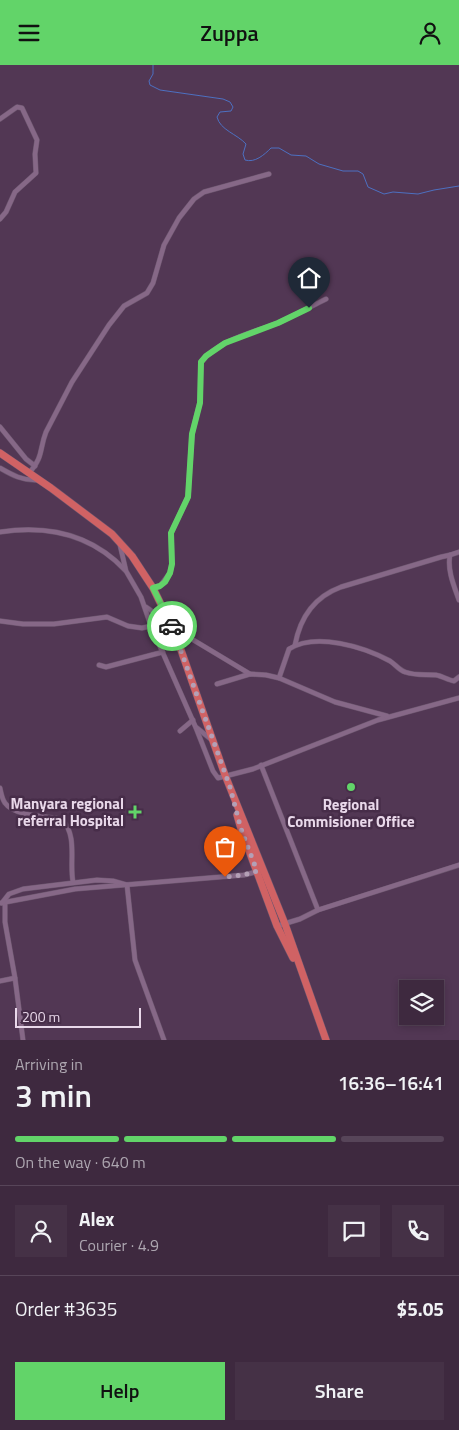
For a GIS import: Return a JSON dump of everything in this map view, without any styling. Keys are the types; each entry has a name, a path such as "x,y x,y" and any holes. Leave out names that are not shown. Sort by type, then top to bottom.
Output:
{"highway":[{"path":"0,453 120,541 153,588 171,624 226,775 241,829 285,923 304,982 326,1040"},
{"path":"260,871 277,926 304,982"}],"street":[{"path":"0,119 17,107 22,108 37,140 35,154 36,173 15,192 6,212 0,219"},
{"path":"29,473 39,460 46,432 72,382 124,305 147,293 153,283 164,245 179,218 194,199 204,192 270,174"},
{"path":"153,588 165,582 170,573 172,564 171,533 188,497 192,434 200,403 201,362 206,356 225,343 284,320 326,299"},
{"path":"0,427 26,459 35,466"},
{"path":"0,468 18,477 39,480"},
{"path":"0,532 36,529 80,539 104,551 126,571"},
{"path":"120,541 126,571 145,606 151,625 215,775 218,778 245,772 369,723 459,699"},
{"path":"295,645 299,629 306,614 328,592 459,552"},
{"path":"450,555 450,571 459,600"},
{"path":"145,606 190,639 250,674"},
{"path":"0,621 23,624 54,624 107,617 128,626 142,628 151,625"},
{"path":"279,678 289,649 295,645 318,642 345,643 382,657 407,673 439,676 454,681 459,677"},
{"path":"99,665 106,667 163,652"},
{"path":"217,684 259,673 279,678 335,702 389,717"},
{"path":"180,731 193,720"},
{"path":"196,728 213,741"},
{"path":"261,765 318,910"},
{"path":"0,788 4,801 14,810 32,815 62,819 66,823 72,843 71,874 73,882"},
{"path":"277,926 300,919 318,910 459,865"},
{"path":"2,903 75,889 244,875 260,871"},
{"path":"23,1040 2,903 9,894 16,891 73,882 97,880 114,881 127,885"},
{"path":"127,885 135,960 164,1040"},
{"path":"0,981 15,978"}],"waterway":[{"path":"153,65 153,74 149,81 150,85 160,90 223,99 230,102 233,107 231,111 220,112 217,117 225,129 246,144 243,154 245,160 256,159 271,148 279,148 291,155 306,156 319,164 343,171 358,171 363,174 368,187 384,194 393,192 418,194 459,186"}],"way so far":[{"path":"172,626 230,787 241,829 257,871 250,874 225,877"}],"place":[{"name":"Regional Commisioner Office","path":"351,787"},
{"name":"Manyara regional referral Hospital","path":"135,812"}],"route":[{"path":"172,626 153,588 165,582 170,573 172,564 171,533 188,497 192,434 200,403 200,364 206,356 225,343 278,323 309,308"}]}
